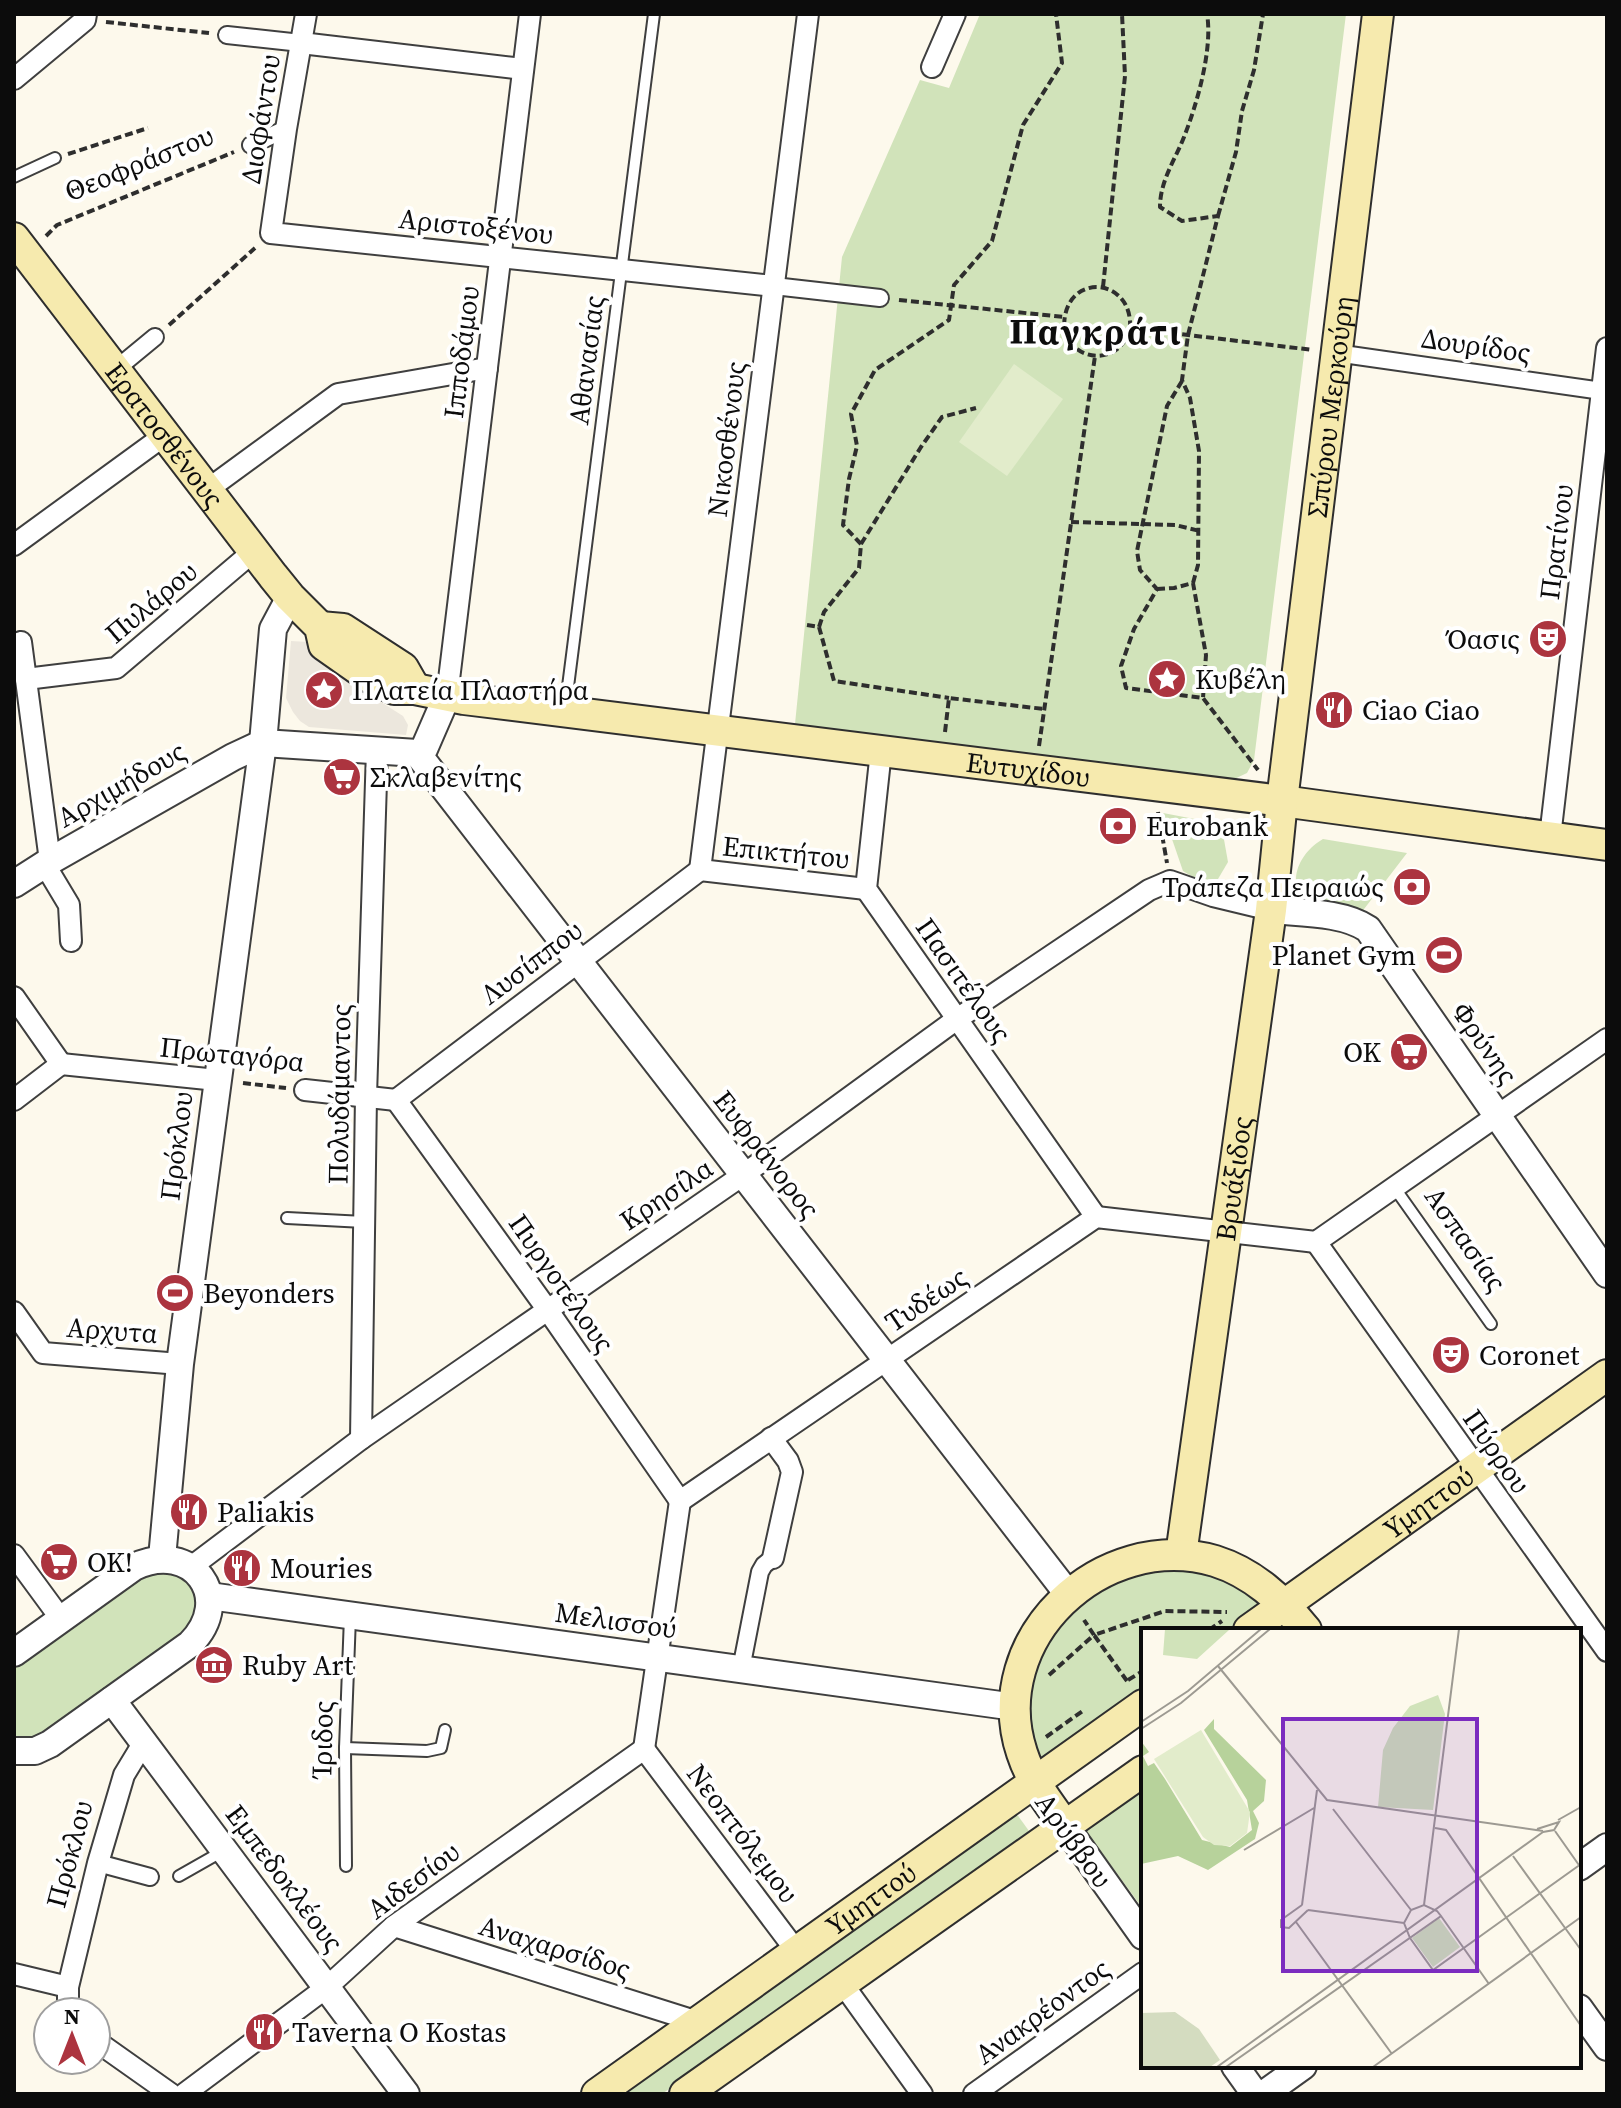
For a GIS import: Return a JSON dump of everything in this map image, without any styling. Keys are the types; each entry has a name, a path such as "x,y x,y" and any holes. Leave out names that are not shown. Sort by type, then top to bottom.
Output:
{"main road":[{"name":"Σπύρου Μερκούρη","path":"1282,801 1378,14"},
{"name":"Ερατοσθένους","path":"14,238 290,597 320,627 324,645 371,678 394,689 415,689 447,696"},
{"name":"Ευτυχίδου","path":"447,696 1607,845"},
{"name":"Βρυάξιδος","path":"1181,1555 1271,910 1282,801"},
{"name":"Υμηττού","path":"1239,1621 1285,1604 1607,1375"},
{"path":"1016,1697 1023,1660 1042,1623 1068,1594 1101,1572 1137,1558 1181,1555 1214,1561 1249,1576 1285,1604 1304,1628"},
{"name":"Αρύββου","path":"1016,1697 1021,1751 1034,1783 1065,1826"},
{"name":"Υμηττού","path":"597,2094 1141,1706"},
{"name":"Υμηττού","path":"685,2094 1141,1772"}],"street":[{"name":"Διοφάντου","path":"271,233 306,14"},
{"name":"Ιπποδάμου","path":"447,696 530,14"},
{"name":"Νικοσθένους","path":"700,870 808,14"},
{"path":"932,67 955,14"},
{"path":"14,79 86,17"},
{"path":"227,35 523,69"},
{"name":"Θεοφράστου","path":"251,145 286,129"},
{"name":"Αριστοξένου","path":"271,233 880,298"},
{"path":"115,370 155,337"},
{"name":"Πρατίνου","path":"1550,837 1607,348"},
{"name":"Δουρίδος","path":"1336,353 1604,392"},
{"path":"207,490 338,394 487,368"},
{"path":"14,545 165,435"},
{"name":"Πυλάρου","path":"26,679 116,668 254,551"},
{"path":"290,597 273,629 263,743 417,753 424,749 447,696"},
{"path":"21,642 47,863 69,905 71,941"},
{"name":"Αρχιμήδους","path":"14,884 233,757 263,743"},
{"name":"Πρόκλου","path":"162,1558 180,1364 263,743"},
{"name":"Πολυδάμαντος","path":"361,1439 366,1096 377,750"},
{"path":"866,889 881,751"},
{"name":"Ευφράνορος","path":"417,753 1068,1594"},
{"name":"Επικτήτου","path":"700,870 866,889"},
{"name":"Λυσίππου","path":"396,1100 700,870"},
{"path":"1170,881 1213,896 1271,910"},
{"name":"Κρησίλα","path":"191,1567 361,1439 743,1175 957,1019 1149,890 1170,881"},
{"name":"Πασιτέλους","path":"866,889 1096,1217"},
{"name":"Φρύνης","path":"1271,910 1342,918 1368,929 1607,1274"},
{"path":"14,997 61,1064 14,1100"},
{"name":"Ασπασίας","path":"1316,1242 1607,1039"},
{"name":"Πρωταγόρα","path":"61,1064 217,1080"},
{"name":"Πρωταγόρα","path":"305,1090 396,1100"},
{"name":"Πυργοτέλους","path":"396,1100 547,1309 680,1501"},
{"path":"1096,1217 1316,1242"},
{"name":"Τυδέως","path":"680,1501 1096,1217"},
{"name":"Πύρρου","path":"1316,1242 1607,1651"},
{"name":"Αρχυτα","path":"14,1312 43,1353 180,1364"},
{"path":"741,1669 760,1572 764,1565 780,1560 795,1476 771,1438"},
{"path":"644,1749 680,1501"},
{"path":"14,1555 61,1619"},
{"path":"14,1653 148,1560 177,1560 191,1567 201,1578 209,1596 208,1620 201,1634 190,1644 50,1744 35,1751 14,1751"},
{"name":"Μελισσού","path":"209,1596 741,1669 1016,1697"},
{"name":"Εμπεδοκλέους","path":"112,1700 406,2094"},
{"name":"Πρόκλου","path":"68,1996 98,1863 124,1775 144,1742"},
{"name":"Αιδεσίου","path":"184,2094 326,1988 394,1926 644,1749"},
{"name":"Νεοπτόλεμου","path":"644,1749 797,1952"},
{"name":"Αρύββου","path":"1065,1826 1141,1933"},
{"path":"1581,1866 1607,1847"},
{"path":"98,1863 150,1877"},
{"name":"Αναχαρσίδος","path":"394,1926 698,2022"},
{"path":"14,1974 68,1987"},
{"name":"Ανακρέοντος","path":"974,2094 1141,1974"},
{"path":"842,1983 919,2093"},
{"path":"1581,2011 1607,2047"},
{"path":"112,2052 171,2094"},
{"path":"1236,2068 1255,2094"},
{"path":"1264,2094 1300,2068"}],"lane":[{"name":"Αθανασίας","path":"565,711 654,14"},
{"path":"14,177 55,158"},
{"name":"Ασπασίας","path":"1394,1187 1491,1324"},
{"path":"287,1218 364,1222"},
{"name":"Ίριδος","path":"346,1866 345,1748 350,1615"},
{"path":"345,1748 427,1751 441,1748 445,1730"},
{"path":"179,1876 224,1850"}],"path":[{"path":"861,544 843,525 857,446 851,414 875,370 949,320 954,285 992,241 1023,125 1062,63 1056,14"},
{"path":"1103,287 1125,76 1122,14"},
{"path":"1207,14 1205,70 1185,135 1160,191 1160,207 1182,221 1218,216"},
{"path":"1157,589 1140,570 1137,551 1167,406 1182,381 1188,335 1236,152 1263,14"},
{"path":"86,17 227,35"},
{"path":"55,158 148,128"},
{"name":"Θεοφράστου","path":"57,225 251,145"},
{"path":"155,337 271,233"},
{"path":"1103,287 1114,291 1123,300 1131,316 1130,328 1121,348 1108,355 1095,356 1073,346 1066,333 1064,317 1077,295 1088,288 1103,287"},
{"path":"880,298 1064,317"},
{"path":"1130,328 1336,353"},
{"path":"1036,770 1095,356"},
{"path":"1182,381 1190,398 1199,451 1200,531 1198,565 1193,583 1206,655 1203,698 1282,801"},
{"path":"976,408 942,417 861,544 859,568 824,612 819,627 834,681 1044,709"},
{"path":"1071,522 1175,525 1200,531"},
{"path":"1157,589 1193,583"},
{"path":"1157,589 1134,629 1121,666 1126,688 1203,698"},
{"path":"807,625 819,627"},
{"path":"942,758 949,698"},
{"path":"1153,785 1170,881"},
{"name":"Πρωταγόρα","path":"217,1080 305,1090"},
{"path":"1068,1594 1127,1681 1141,1672"},
{"path":"1016,1697 1041,1682 1094,1635 1165,1611 1239,1621"},
{"path":"1021,1751 1088,1708"}],"green space":[{"path":"980,14 1346,14 1254,760 1247,773 1228,782 794,734 842,257 920,80 949,88"},
{"path":"1014,364 1063,399 1007,476 959,442"},
{"path":"1163,813 1205,821 1223,834 1228,862 1218,879 1198,880 1183,871"},
{"path":"1323,839 1407,853 1361,913 1332,910 1305,898 1296,881 1306,853"},
{"path":"1181,1555 1285,1604 1252,1628 1141,1628 1141,1706 1034,1783 1015,1707 1068,1594"},
{"path":"167,1570 190,1581 200,1605 193,1629 44,1738 14,1743 14,1667 141,1576"},
{"path":"1141,1785 1141,1906 1083,1827"},
{"path":"1008,1802 1029,1831 662,2094 601,2094"}],"shaded area":[{"name":"Πλατεία Πλαστήρα","path":"291,641 308,642 351,683 403,716 408,725 406,735 309,727 300,721 286,698"}],"place":[{"name":"Όασις","path":"1548,639"},
{"name":"Κυβέλη","path":"1167,679"},
{"name":"Πλατεία Πλαστήρα","path":"324,690"},
{"name":"Ciao Ciao","path":"1334,710"},
{"name":"Σκλαβενίτης","path":"342,777"},
{"name":"Eurobank","path":"1118,826"},
{"name":"Τράπεζα Πειραιώς","path":"1412,887"},
{"name":"Planet Gym","path":"1444,955"},
{"name":"OK","path":"1409,1052"},
{"name":"Beyonders","path":"175,1293"},
{"name":"Coronet","path":"1451,1355"},
{"name":"Paliakis","path":"189,1512"},
{"name":"OK!","path":"59,1562"},
{"name":"Mouries","path":"242,1568"},
{"name":"Ruby Art","path":"214,1665"},
{"name":"Taverna O Kostas","path":"264,2032"}],"district":[{"name":"Παγκράτι","path":"1096,331"}]}
